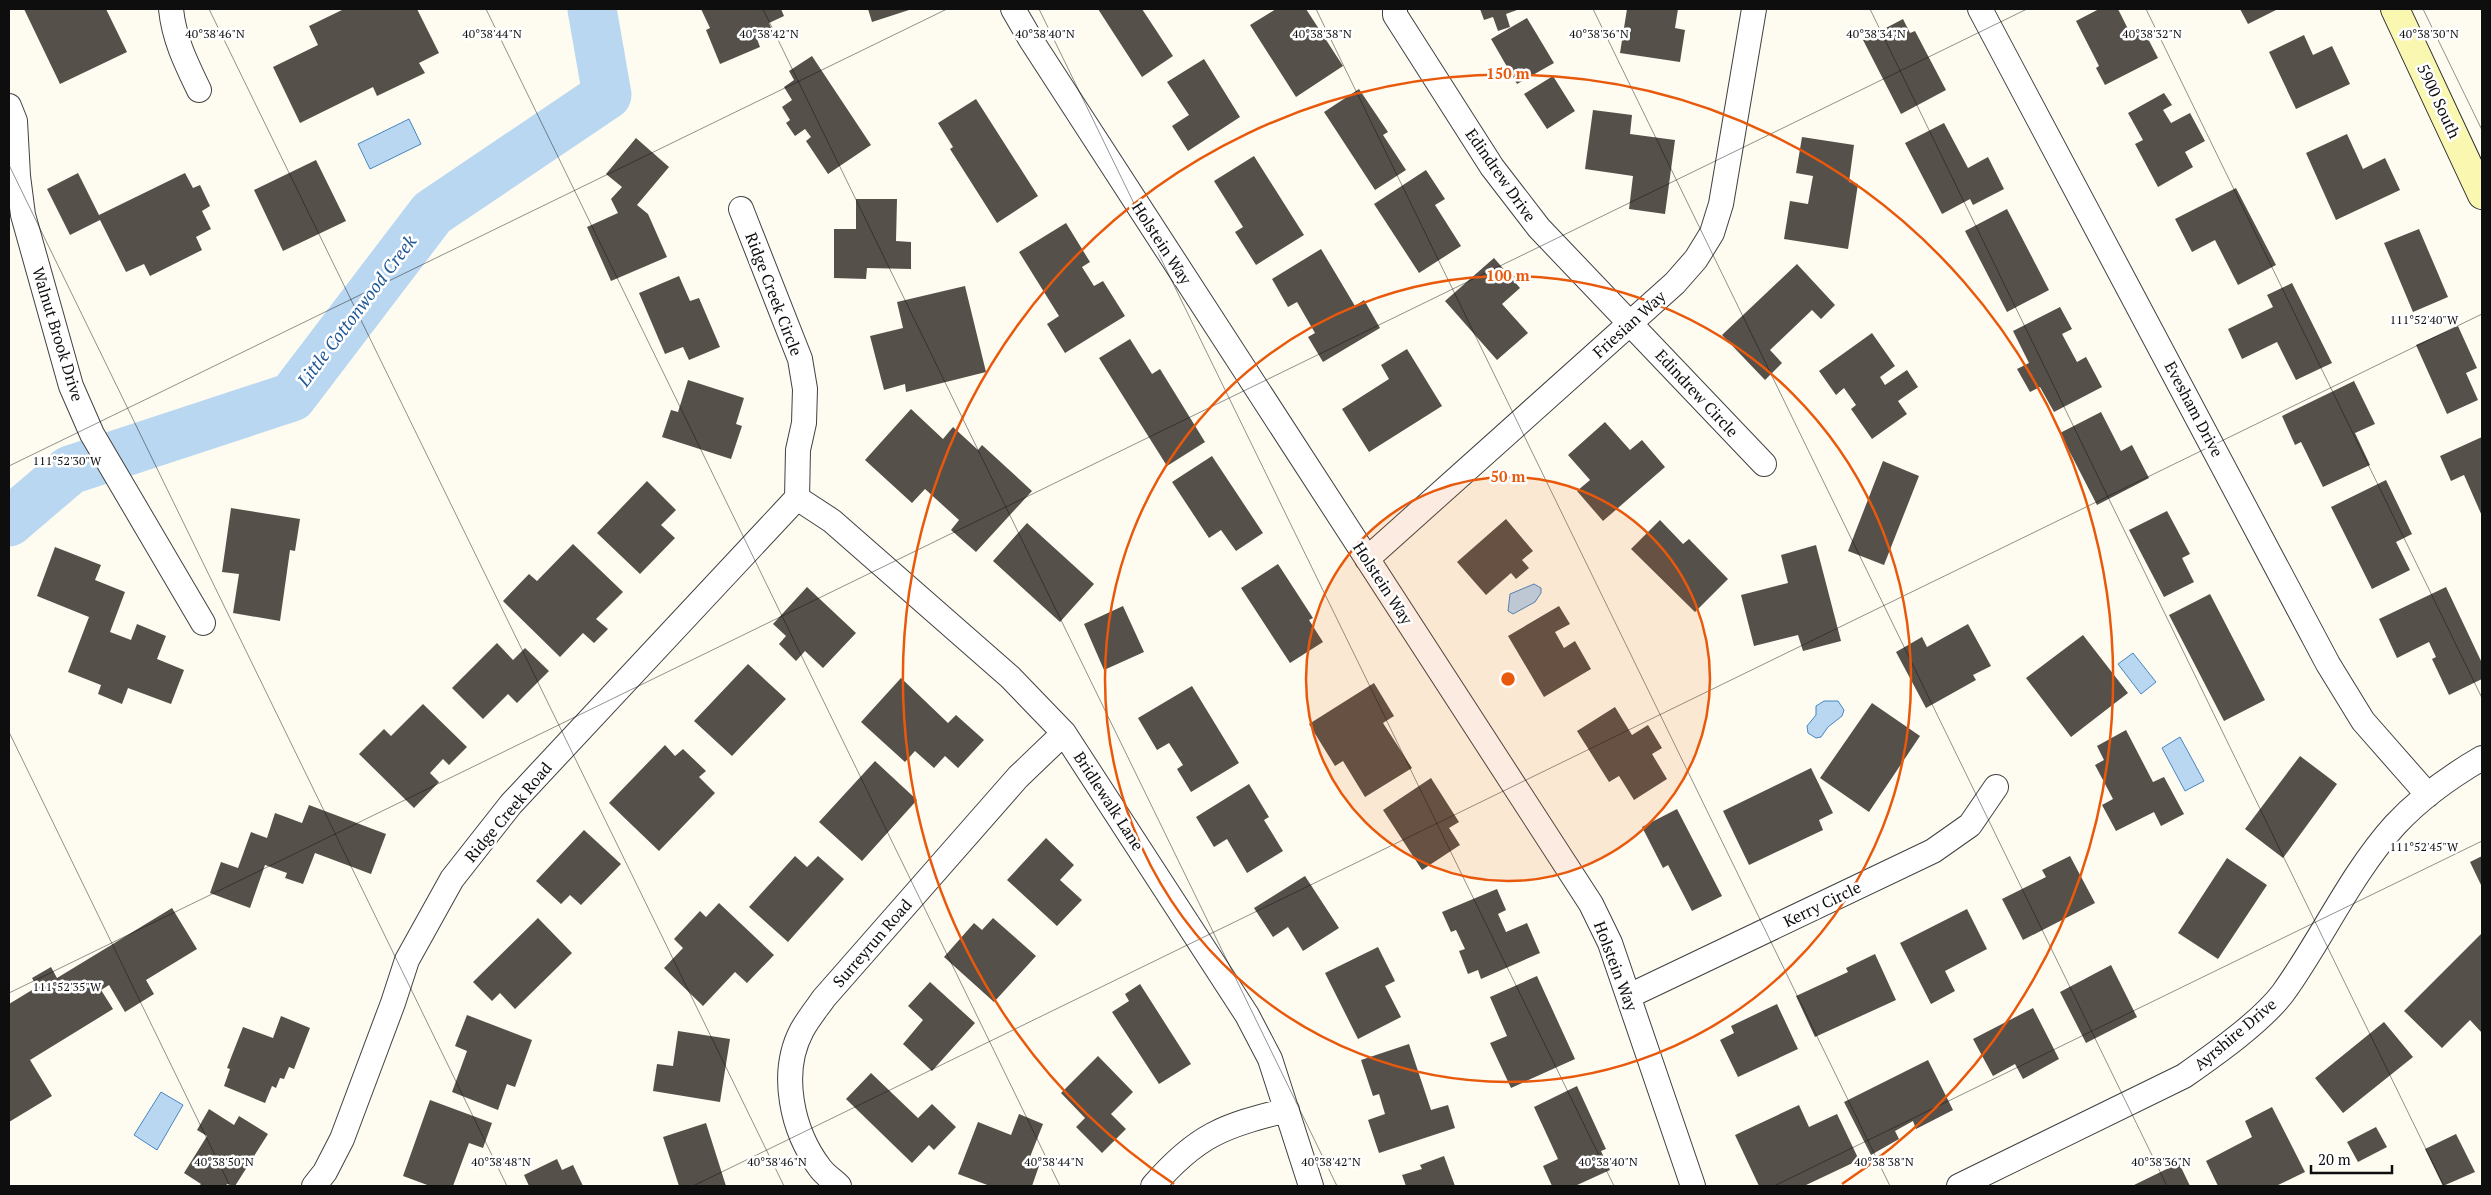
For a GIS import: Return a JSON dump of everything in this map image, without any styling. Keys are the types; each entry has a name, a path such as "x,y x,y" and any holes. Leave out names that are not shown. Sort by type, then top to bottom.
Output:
{"main road":[{"name":"5900 South","path":"2394,9 2482,195"}],"street":[{"path":"170,9 172,27 181,53 200,90"},
{"name":"Holstein Way","path":"1013,9 1031,40 1366,559 1591,904 1610,943 1693,1186"},
{"name":"Edindrew Drive","path":"1394,9 1395,15 1492,167 1539,228 1631,323"},
{"name":"Friesian Way","path":"1366,559 1631,323 1675,283 1696,259 1712,233 1722,204 1754,9"},
{"name":"Evesham Drive","path":"1980,9 2328,664 2363,721 2428,795"},
{"name":"Walnut Brook Drive","path":"9,106 15,121 18,176 23,215 71,386 92,434 203,622"},
{"name":"Ridge Creek Circle","path":"740,210 800,359 805,389 804,423 798,450 797,498"},
{"name":"Edindrew Circle","path":"1631,323 1764,464"},
{"name":"Bridlewalk Lane","path":"797,498 832,521 1010,677 1064,733 1247,1015 1270,1059 1311,1186"},
{"name":"Ridge Creek Road","path":"314,1186 342,1139 394,1003 407,960 452,879 511,804 797,498"},
{"name":"Surreyrun Road","path":"839,1186 820,1169 803,1142 794,1113 790,1084 793,1058 802,1031 824,998 1000,798 1064,733"},
{"name":"Ayrshire Drive","path":"1959,1186 2184,1076 2214,1056 2282,994 2366,864 2395,825 2428,795 2482,758"},
{"name":"Kerry Circle","path":"1629,996 1932,851 1970,825 1996,788"},
{"path":"1153,1186 1184,1153 1204,1138 1228,1126 1287,1110"}],"water":[{"path":"409,119 421,144 370,169 358,144"},
{"path":"1534,584 1541,588 1541,593 1535,602 1513,614 1508,611 1510,594"},
{"path":"2133,653 2156,682 2141,694 2118,664"},
{"path":"1824,701 1838,701 1844,710 1842,716 1828,727 1821,737 1816,738 1808,733 1807,726 1816,715 1816,706"},
{"path":"2180,737 2204,781 2185,791 2162,748"},
{"path":"161,1092 183,1105 157,1150 134,1135"}],"building":[{"path":"24,9 106,9 127,52 60,84"},
{"path":"344,9 417,9 439,53 419,63 425,73 377,96 373,87 300,123 273,67 318,45 309,26"},
{"path":"701,9 781,9 784,16 769,23 773,32 757,39 760,47 720,64 706,30 710,28"},
{"path":"868,9 909,9 909,10 872,22"},
{"path":"1098,9 1142,9 1173,56 1142,77"},
{"path":"1276,9 1306,9 1343,66 1296,97 1250,25"},
{"path":"1480,9 1517,10 1506,14 1510,27 1498,31 1493,17 1484,20"},
{"path":"1627,9 1678,9 1675,28 1685,30 1680,62 1620,53"},
{"path":"2099,9 2118,9 2132,37 2144,31 2158,58 2105,85 2096,68 2099,66 2076,21"},
{"path":"2240,9 2278,9 2248,24"},
{"path":"1527,18 1554,63 1517,84 1491,39"},
{"path":"1903,19 1910,33 1915,31 1946,90 1901,114 1863,40"},
{"path":"2304,35 2313,55 2332,46 2350,84 2296,109 2269,52"},
{"path":"812,56 871,145 828,174 806,141 811,137 805,129 795,136 786,123 790,120 782,107 792,100 784,87 794,80 789,71"},
{"path":"1204,59 1240,117 1188,151 1172,126 1189,115 1167,82"},
{"path":"1553,76 1575,111 1547,129 1524,94"},
{"path":"1359,89 1388,132 1383,135 1406,170 1375,190 1324,112"},
{"path":"2164,93 2172,105 2163,110 2171,123 2190,113 2205,141 2185,152 2193,167 2158,187 2135,144 2143,140 2128,113"},
{"path":"976,99 1038,196 997,223 950,149 953,147 938,123"},
{"path":"1593,110 1632,115 1630,134 1675,140 1665,214 1629,209 1633,176 1585,169"},
{"path":"1944,123 1968,168 1988,157 2004,189 1973,205 1970,199 1942,214 1905,143"},
{"path":"2347,134 2363,169 2385,158 2400,190 2336,220 2306,153"},
{"path":"1802,137 1854,145 1849,182 1858,184 1848,249 1784,239 1790,201 1808,204 1813,176 1796,173"},
{"path":"636,138 669,167 637,205 648,214 667,257 611,281 587,227 618,213 611,199 622,187 606,174"},
{"path":"1254,156 1304,235 1256,265 1235,232 1243,227 1214,181"},
{"path":"316,160 346,221 283,251 254,190"},
{"path":"1426,170 1445,199 1435,205 1461,246 1419,273 1374,204"},
{"path":"78,173 99,215 185,173 193,188 200,185 210,206 202,211 211,229 196,237 202,250 150,276 144,264 126,272 100,220 70,235 47,189"},
{"path":"2236,188 2276,265 2238,285 2215,240 2192,252 2175,219"},
{"path":"856,199 897,199 896,241 911,242 911,269 867,268 866,279 834,278 834,229 856,229"},
{"path":"2007,209 2049,290 2007,312 1965,231"},
{"path":"1066,223 1090,262 1082,267 1094,286 1103,281 1125,316 1065,353 1047,324 1059,316 1019,252"},
{"path":"2419,229 2448,297 2413,312 2384,243"},
{"path":"1321,249 1355,306 1364,300 1380,328 1323,362 1308,337 1315,333 1297,302 1288,307 1272,279"},
{"path":"1494,258 1520,288 1502,304 1528,333 1497,360 1445,301"},
{"path":"1797,264 1835,305 1821,319 1812,310 1770,350 1782,363 1765,380 1722,335"},
{"path":"679,276 690,301 699,298 720,347 689,360 683,347 665,354 639,293"},
{"path":"2292,283 2332,363 2296,380 2277,342 2242,359 2228,329 2273,307 2267,295"},
{"path":"965,286 986,372 906,392 905,384 884,390 870,336 903,328 897,302"},
{"path":"2060,307 2072,329 2062,334 2077,362 2086,357 2102,387 2054,412 2040,387 2030,392 2017,369 2029,363 2013,331"},
{"path":"2458,326 2477,368 2466,373 2478,400 2447,414 2416,345"},
{"path":"1872,333 1895,366 1880,377 1885,385 1907,370 1918,387 1898,401 1907,414 1872,439 1851,409 1856,405 1844,388 1836,395 1819,371"},
{"path":"1130,339 1152,374 1160,369 1205,442 1167,466 1099,358"},
{"path":"1407,349 1442,406 1369,452 1342,409 1389,379 1381,365"},
{"path":"688,380 744,398 736,424 742,426 731,459 662,437 671,410 678,412"},
{"path":"2354,381 2375,424 2355,433 2370,465 2323,487 2301,442 2295,445 2282,416"},
{"path":"911,409 943,439 953,427 978,450 982,445 1032,491 976,552 951,530 959,520 925,489 912,503 865,460"},
{"path":"2101,412 2121,451 2132,445 2149,478 2097,505 2060,433"},
{"path":"1605,422 1630,450 1642,440 1665,467 1603,521 1577,491 1590,480 1568,455"},
{"path":"2482,437 2482,516 2464,475 2451,481 2440,456"},
{"path":"1212,456 1263,533 1236,551 1221,530 1209,538 1172,482"},
{"path":"1883,461 1919,476 1884,565 1848,551"},
{"path":"2386,480 2412,534 2396,542 2410,570 2372,589 2331,507"},
{"path":"647,481 676,510 661,525 675,538 640,574 597,533"},
{"path":"231,508 300,519 295,551 290,550 280,621 233,613 239,574 222,572"},
{"path":"2167,511 2190,554 2182,558 2194,582 2164,597 2129,530"},
{"path":"1506,519 1533,551 1522,560 1529,568 1516,579 1511,573 1486,595 1457,562"},
{"path":"1660,520 1683,544 1689,539 1728,579 1695,612 1631,549"},
{"path":"1027,523 1094,584 1060,622 993,561"},
{"path":"573,544 623,592 596,619 608,629 594,643 583,633 560,657 503,601 529,574 537,581"},
{"path":"1816,545 1841,641 1803,651 1798,635 1754,646 1741,595 1788,583 1781,555"},
{"path":"55,547 101,565 95,580 125,592 110,632 131,640 137,624 166,636 157,659 184,670 171,704 128,688 122,704 98,694 101,685 68,672 89,617 37,596"},
{"path":"1278,564 1313,618 1309,620 1323,642 1290,663 1241,588"},
{"path":"807,587 856,633 823,668 805,651 796,661 779,644 786,636 773,624"},
{"path":"2446,587 2482,663 2482,679 2449,695 2432,659 2436,657 2429,642 2397,658 2379,619"},
{"path":"2210,594 2265,700 2224,721 2169,615"},
{"path":"1123,606 1144,652 1104,670 1084,624"},
{"path":"1559,606 1570,624 1555,632 1564,648 1575,641 1591,669 1544,697 1508,636"},
{"path":"1968,624 1991,666 1973,675 1976,680 1926,708 1896,652 1922,637 1927,647"},
{"path":"2083,635 2128,693 2071,737 2026,678"},
{"path":"497,643 513,660 525,648 549,671 517,703 508,694 483,719 452,688"},
{"path":"748,664 786,699 732,756 694,721"},
{"path":"901,678 948,723 956,715 984,740 958,768 945,756 934,768 915,751 905,762 861,722"},
{"path":"1374,683 1394,716 1383,723 1412,768 1365,797 1343,761 1335,766 1309,724"},
{"path":"1192,686 1239,763 1191,792 1177,769 1183,765 1169,743 1157,750 1138,718"},
{"path":"1872,703 1920,736 1869,812 1820,778"},
{"path":"423,704 467,747 449,765 443,759 430,773 439,782 414,808 359,754 384,729 391,736"},
{"path":"1615,707 1632,735 1648,725 1662,748 1652,754 1667,779 1634,800 1619,776 1609,782 1577,731"},
{"path":"2126,730 2153,782 2164,777 2184,814 2161,826 2154,812 2116,831 2102,805 2113,799 2095,765 2104,760 2097,746"},
{"path":"665,745 675,756 683,749 706,771 699,777 715,793 659,851 609,803"},
{"path":"2300,756 2337,784 2283,858 2245,829"},
{"path":"875,761 917,800 862,861 819,822"},
{"path":"1811,768 1833,813 1819,820 1823,830 1749,865 1723,811"},
{"path":"1431,778 1459,822 1449,828 1460,845 1422,870 1383,810"},
{"path":"1249,784 1269,817 1264,820 1283,851 1247,873 1227,839 1214,847 1196,817"},
{"path":"309,805 386,834 371,874 315,853 303,884 285,878 287,873 265,865 250,908 210,893 221,862 238,868 251,832 267,838 275,813 302,823"},
{"path":"1677,809 1722,896 1692,911 1668,865 1663,868 1642,827"},
{"path":"584,830 621,864 581,905 570,895 561,904 536,881"},
{"path":"1046,838 1074,865 1060,880 1082,900 1057,926 1007,880"},
{"path":"795,856 807,867 818,856 844,879 788,942 749,907"},
{"path":"2070,856 2095,903 2023,940 2002,899 2046,877 2042,870"},
{"path":"2482,856 2482,887 2470,862"},
{"path":"2227,858 2267,885 2218,959 2178,933"},
{"path":"1305,876 1339,928 1303,951 1288,927 1273,937 1254,908"},
{"path":"1497,889 1506,910 1498,914 1506,932 1527,923 1540,953 1481,979 1478,970 1468,974 1459,951 1465,949 1456,930 1451,932 1442,912"},
{"path":"719,903 774,955 747,983 735,972 703,1006 664,968 683,948 674,939 700,911 706,917"},
{"path":"172,908 197,949 146,980 154,994 125,1012 109,985 101,990 113,1009 30,1060 52,1096 9,1122 9,1004 37,987 32,978 51,967 57,978"},
{"path":"1967,909 1987,949 1945,971 1955,991 1931,1004 1900,943"},
{"path":"538,918 572,953 515,1009 500,993 492,1001 473,982"},
{"path":"993,918 1036,956 994,1002 944,957 974,923 982,930"},
{"path":"2482,933 2482,1033 2470,1020 2442,1048 2404,1011"},
{"path":"1378,947 1395,981 1385,986 1401,1017 1358,1039 1325,973"},
{"path":"1875,954 1896,1000 1815,1037 1796,996 1848,972 1846,968"},
{"path":"2111,965 2137,1017 2086,1043 2060,992"},
{"path":"1537,976 1575,1059 1511,1088 1490,1043 1507,1036 1490,997"},
{"path":"930,982 975,1023 932,1071 903,1044 923,1020 908,1006"},
{"path":"1140,984 1191,1064 1159,1084 1112,1012 1129,1001 1125,994"},
{"path":"1777,1004 1798,1049 1738,1077 1720,1040 1734,1033 1731,1026"},
{"path":"2033,1008 2059,1059 2023,1079 2015,1064 1993,1076 1973,1039"},
{"path":"467,1015 532,1040 515,1087 507,1084 498,1110 452,1092 467,1051 455,1046"},
{"path":"281,1016 310,1028 294,1069 289,1067 284,1079 280,1078 276,1088 272,1086 265,1103 224,1086 230,1069 227,1068 243,1027 273,1038"},
{"path":"2384,1022 2413,1057 2343,1113 2315,1078"},
{"path":"678,1031 730,1039 720,1102 653,1091 657,1064 673,1066"},
{"path":"1409,1044 1431,1110 1448,1105 1455,1128 1379,1153 1368,1120 1385,1114 1379,1094 1373,1096 1361,1060"},
{"path":"1098,1056 1133,1092 1111,1114 1126,1129 1102,1153 1076,1127 1085,1118 1061,1093"},
{"path":"1928,1060 1953,1110 1916,1129 1913,1121 1895,1131 1899,1139 1871,1155 1844,1102"},
{"path":"871,1073 918,1118 932,1104 956,1127 934,1150 929,1145 912,1163 846,1099"},
{"path":"1577,1086 1606,1149 1601,1151 1610,1170 1575,1186 1552,1186 1543,1166 1558,1159 1534,1107"},
{"path":"430,1100 492,1123 483,1148 469,1143 453,1186 430,1186 403,1176"},
{"path":"1799,1105 1809,1127 1837,1114 1859,1160 1804,1186 1759,1186 1735,1135"},
{"path":"2272,1107 2305,1172 2276,1186 2218,1186 2206,1161 2252,1137 2245,1121"},
{"path":"209,1109 234,1125 239,1116 268,1134 235,1186 227,1184 226,1186 199,1186 201,1184 184,1173 207,1136 197,1130"},
{"path":"1019,1114 1043,1124 1028,1162 1039,1166 1032,1186 990,1186 958,1174 978,1122 1011,1135"},
{"path":"706,1123 726,1186 679,1186 663,1137"},
{"path":"2376,1127 2387,1147 2358,1162 2347,1142"},
{"path":"2456,1134 2475,1172 2443,1186 2425,1149"},
{"path":"1444,1156 1455,1186 1406,1186 1402,1175 1422,1169 1420,1165"},
{"path":"557,1159 562,1170 573,1165 583,1186 529,1186 524,1175"},
{"path":"2179,1163 2190,1186 2132,1186"}],"waterway":[{"name":"Little Cottonwood Creek","path":"9,522 70,470 292,397 432,213 607,95 592,9"}]}
